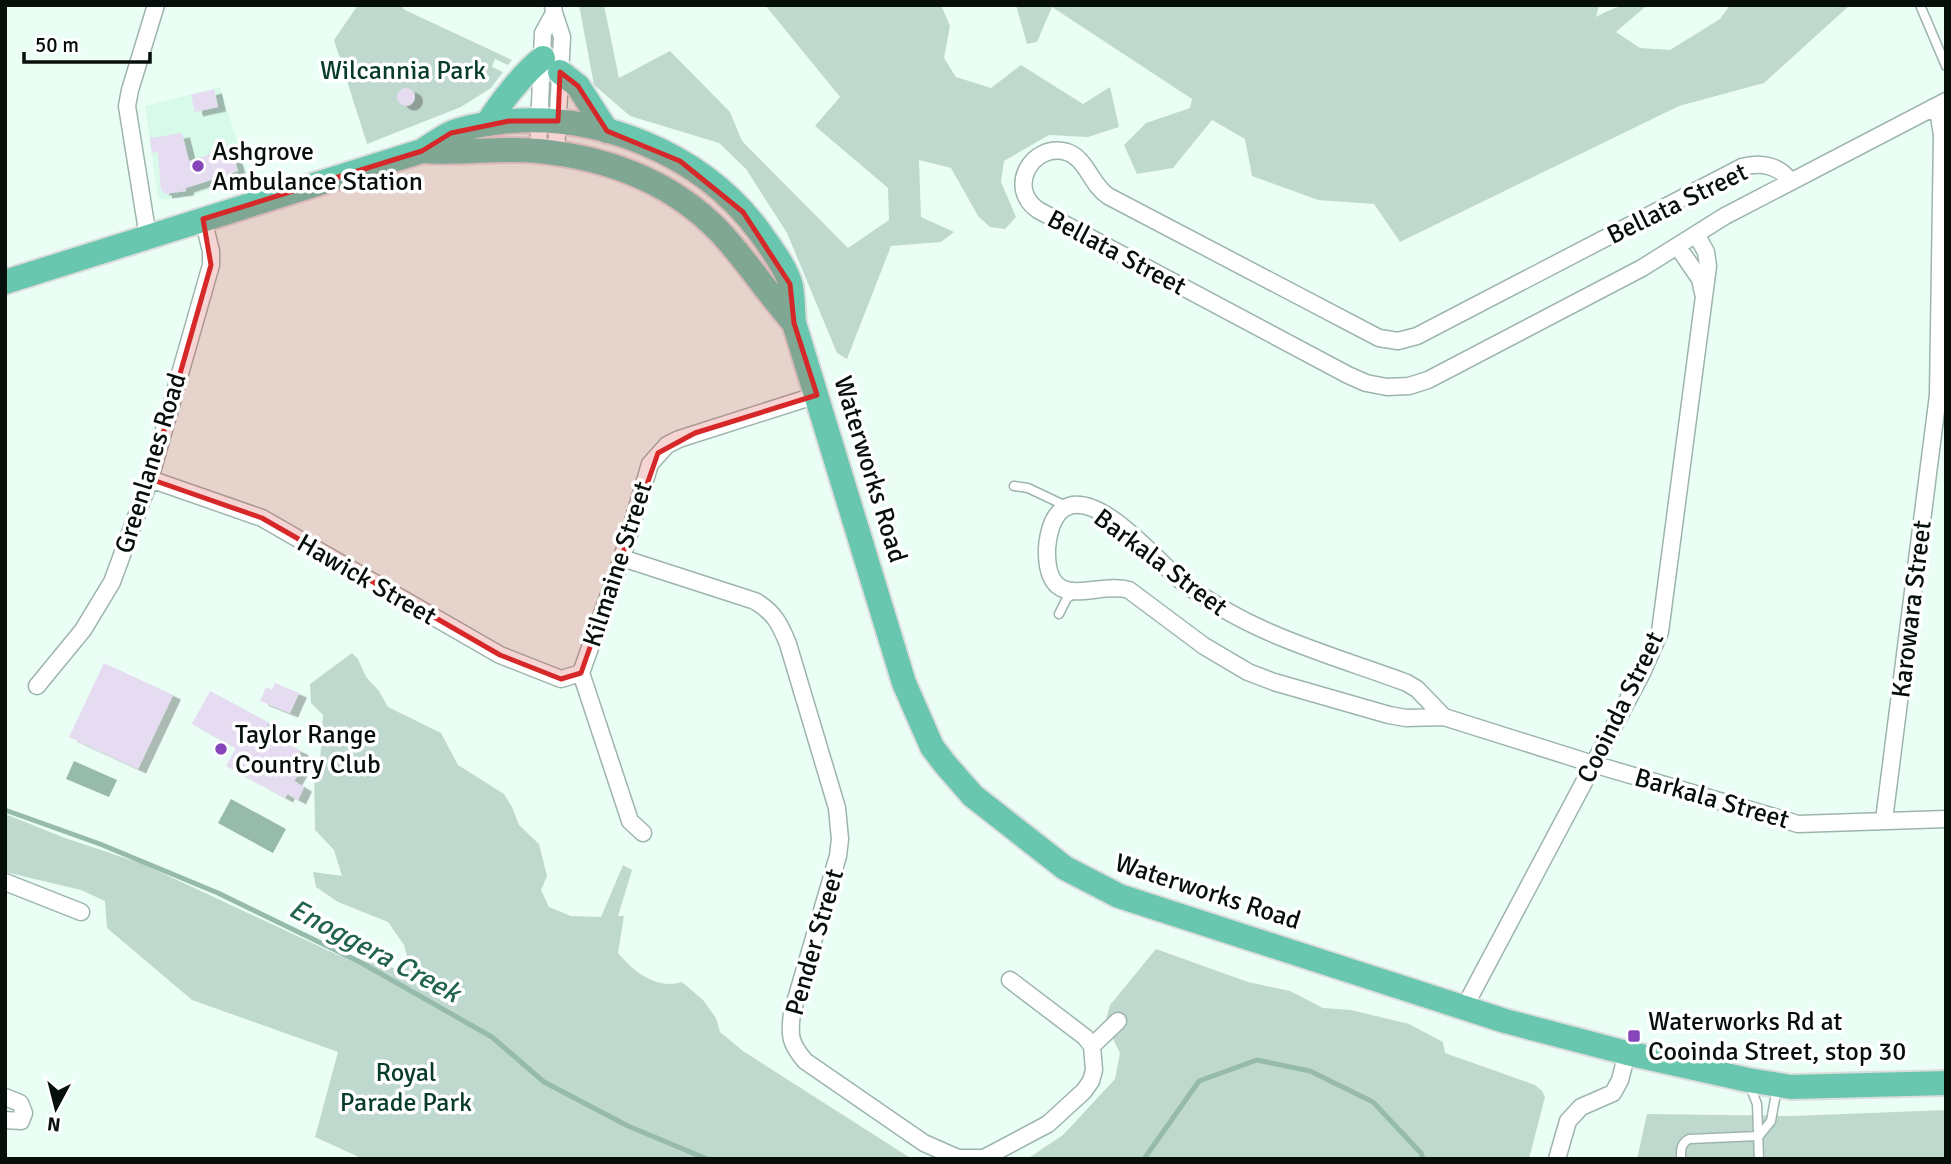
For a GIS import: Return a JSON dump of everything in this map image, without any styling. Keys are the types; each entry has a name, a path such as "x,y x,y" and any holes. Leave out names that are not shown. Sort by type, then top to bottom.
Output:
{"main road":[{"path":"487,124 529,68 552,65 578,86 607,131"},
{"name":"Waterworks Road","path":"5,282 422,150 451,133 487,124 549,121 607,131 644,143 680,161 714,186 743,212 766,241 790,284 794,323 913,706 932,747 973,796 1065,868 1110,892 1464,1008 1627,1052 1777,1085 1818,1088 1946,1083"},
{"name":"Waterworks Road","path":"422,150 456,153 502,150 547,152 593,160 629,171 690,206 733,247 794,323"}],"street":[{"path":"148,237 127,106 156,5"},
{"path":"549,121 552,65 544,33 554,9"},
{"path":"547,152 552,65 562,37 554,9"},
{"name":"Bellata Street","path":"1790,181 1781,171 1770,166 1756,164 1742,167 1417,336 1398,341 1379,338 1108,196 1100,190 1076,156 1068,152 1055,151 1038,156 1027,167 1023,182 1029,202 1044,214 1357,380 1387,387 1409,386 1434,377 1597,292 1790,181 1939,104"},
{"name":"Karowara Street","path":"1884,820 1938,395 1942,135 1939,104"},
{"name":"Greenlanes Road","path":"37,687 83,630 112,582 150,479 211,265 211,251 204,219"},
{"name":"Cooinda Street","path":"1464,1008 1642,673 1660,632 1709,261 1696,234"},
{"path":"1678,247 1700,279 1703,295"},
{"name":"Kilmaine Street","path":"643,833 630,821 581,673 622,558 650,464 667,445 695,433 817,395"},
{"name":"Hawick Street","path":"150,479 262,518 500,655 561,679 581,673"},
{"name":"Barkala Street","path":"1444,717 1407,683 1297,646 1222,610 1177,577 1129,532 1104,513 1083,506 1067,507 1056,516 1048,543 1048,561 1060,586 1078,592 1115,588 1129,590 1213,652 1248,672 1274,682 1395,717 1444,717 1798,824 1946,819"},
{"name":"Pender Street","path":"622,558 755,601 768,608 778,621 788,644 839,821 838,856 792,1013 790,1037 793,1046 805,1061 924,1143 958,1158 984,1158 1048,1124 1084,1091 1094,1070 1095,1056 1092,1046"},
{"path":"5,882 81,912"},
{"path":"1010,980 1085,1037 1092,1046 1118,1020"},
{"path":"1557,1159 1568,1121 1581,1108 1606,1097 1617,1088 1627,1052"},
{"path":"5,1097 20,1103 24,1111 21,1121 5,1120"}],"lane":[{"path":"1920,5 1946,66"},
{"path":"1014,486 1028,488 1067,507"},
{"path":"1059,614 1067,598 1078,592"},
{"path":"1748,1080 1757,1104 1759,1159"},
{"path":"1681,1159 1683,1143 1689,1139 1759,1136 1771,1121 1777,1085"}],"highlighted area":[{"path":"560,72 578,86 607,131 680,161 743,212 790,284 794,323 817,395 695,433 658,453 581,673 561,679 500,655 262,518 150,479 211,265 203,219 422,151 451,133 509,121 558,121"}],"shaded area":[{"path":"220,87 249,178 190,196 163,200 158,198 145,106"},
{"path":"74,761 117,780 109,797 66,779"},
{"path":"231,799 286,829 273,853 218,823"}],"green space":[{"name":"Wilcannia Park","path":"358,5 400,5 405,10 512,60 508,65 495,59 492,67 503,72 491,88 461,107 367,144 334,40"},
{"path":"579,5 604,5 619,78 670,51 730,112 742,141 848,248 889,220 888,188 815,126 840,97 765,5 941,5 950,26 944,58 956,77 991,88 1021,65 1083,104 1110,87 1119,127 1088,137 1049,135 1004,161 1001,182 1016,217 1005,229 990,227 978,216 951,168 919,160 921,217 954,232 941,242 891,246 847,359 837,353 787,233 746,169 719,143 630,116 594,85"},
{"path":"1016,5 1599,5 1596,17 1631,5 1645,7 1616,32 1640,48 1670,50 1720,19 1730,5 1850,5 1764,83 1679,106 1400,242 1374,204 1318,200 1252,176 1245,139 1212,120 1173,168 1137,174 1124,145 1146,123 1190,108 1192,99 1052,7 1037,42 1027,44"},
{"name":"Royal Parade Park","path":"352,653 388,707 441,733 458,765 504,794 519,825 539,844 547,876 541,890 549,907 571,916 601,917 623,865 632,870 618,916 624,916 618,953 624,960 647,978 664,984 682,982 703,1000 716,1018 720,1032 743,1051 912,1159 363,1159 315,1137 338,1052 192,1000 107,928 105,901 81,890 5,872 5,814 65,838 143,864 338,955 398,969 408,959 404,945 388,922 338,902 316,887 313,872 342,876 334,850 315,830 314,764 320,761 323,715 311,703 310,684"},
{"path":"1156,949 1248,982 1290,991 1323,1008 1351,1010 1409,1024 1443,1042 1445,1053 1535,1085 1545,1097 1529,1159 1027,1159 1063,1135 1115,1079 1120,1053 1105,1023 1110,1005"},
{"path":"1946,1110 1946,1159 1637,1159 1647,1114 1792,1116"}],"building":[{"path":"402,88 410,88 415,97 413,104 402,106 397,101 397,93"},
{"path":"214,89 218,107 195,112 191,95"},
{"name":"Ashgrove Ambulance Station","path":"182,133 189,161 231,148 238,171 186,188 186,191 164,194 164,191 161,191 158,152 152,153 150,138"},
{"path":"104,663 173,695 138,769 69,737"},
{"path":"275,683 299,693 290,713 260,701 266,687 272,690"},
{"path":"210,691 269,723 257,745 261,747 268,734 301,751 294,765 301,769 294,781 304,787 298,800 287,794 285,798 226,766 236,748 192,724"}],"waterway":[{"name":"Enoggera Creek","path":"5,810 100,844 218,893 360,962 492,1037 544,1082 628,1126 707,1159"},
{"name":"Enoggera Creek","path":"1144,1159 1199,1081 1257,1060 1310,1071 1373,1102 1421,1153 1423,1159"}],"place":[{"name":"Ashgrove Ambulance Station","path":"198,166"},
{"name":"Taylor Range Country Club","path":"221,749"},
{"name":"Waterworks Rd at Cooinda Street, stop 30","path":"1634,1036"}]}
